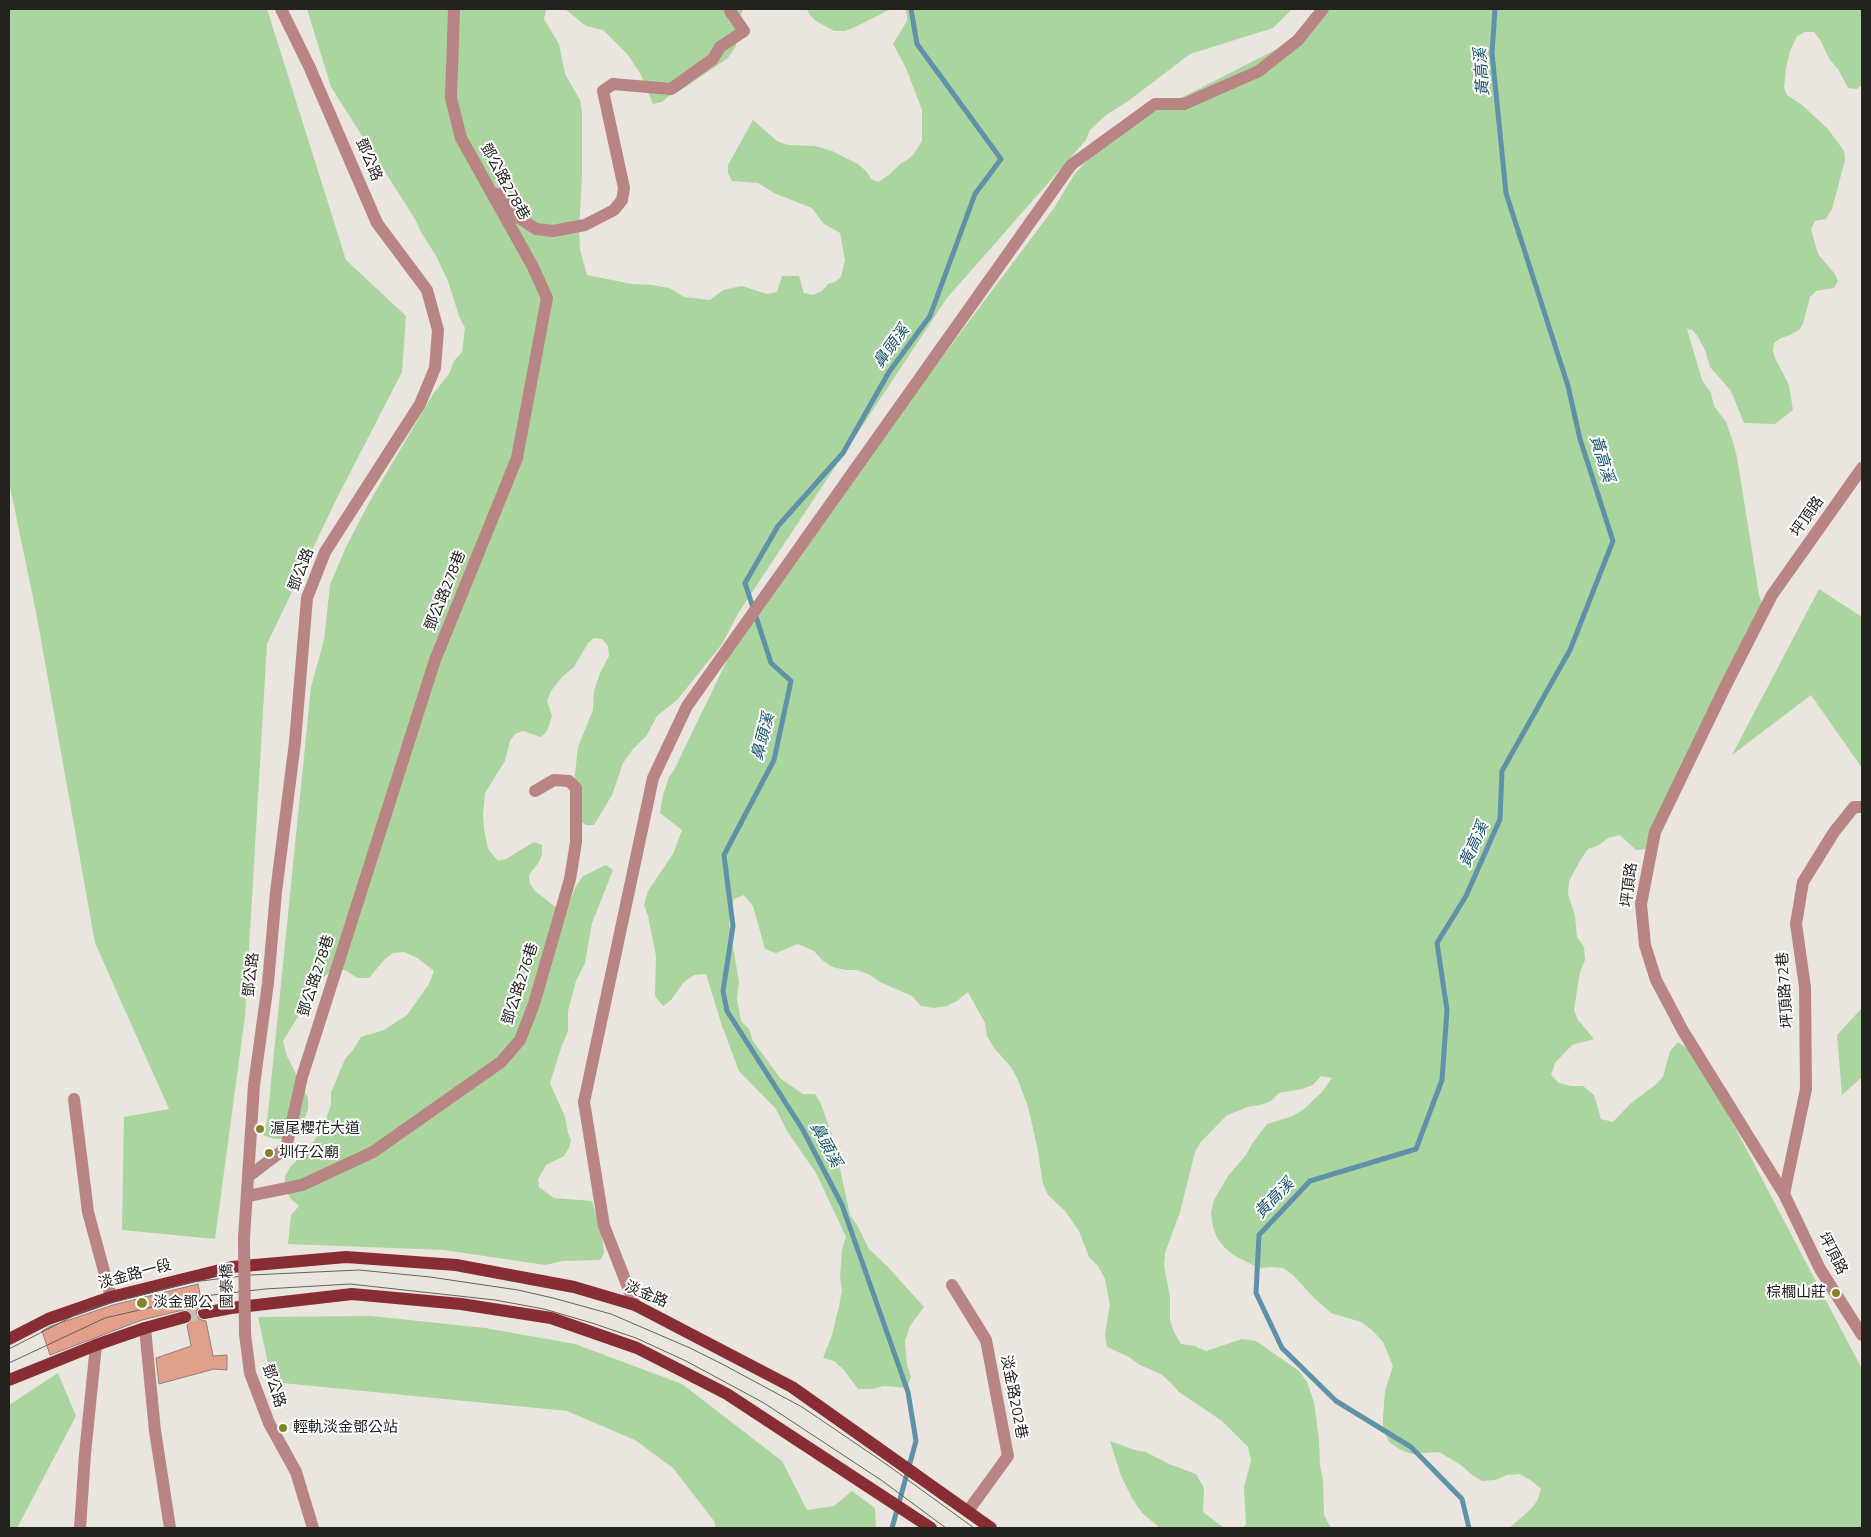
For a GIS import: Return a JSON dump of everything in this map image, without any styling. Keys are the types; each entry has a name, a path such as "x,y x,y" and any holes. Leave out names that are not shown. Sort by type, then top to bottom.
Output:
{"main road":[{"name":"淡金路","path":"232,1267 346,1257 456,1265 574,1287 634,1305 792,1387 991,1528"},
{"name":"淡金路一段","path":"9,1339 48,1319 111,1297 232,1267"},
{"path":"204,1313 231,1308 352,1294 461,1304 551,1318 637,1348 727,1394 931,1528"},
{"path":"9,1380 67,1355 145,1328 186,1318"}],"street":[{"name":"鄧公路","path":"244,1238 254,1085 268,983 276,892 295,742 307,598 325,552 420,404 435,368 438,330 427,290 377,223 309,66 281,9"},
{"name":"鄧公路278巷","path":"249,1176 286,1148 302,1077 435,660 517,458 547,298 533,268 461,138 451,98 454,9"},
{"path":"634,1305 604,1226 584,1102 653,778 687,706 1070,165 1156,104 1184,104 1259,71 1298,40 1323,9"},
{"path":"481,174 518,217 536,229 553,231 585,225 614,210 622,200 624,188 604,91 613,84 671,89 713,59 720,46 744,32 730,11"},
{"name":"坪頂路","path":"1862,468 1772,595 1726,685 1655,832 1641,904 1645,945 1656,980 1683,1031 1784,1194 1820,1269 1862,1335"},
{"name":"鄧公路276巷","path":"248,1196 302,1186 373,1152 501,1062 520,1040 537,995 570,879 576,842 576,788 568,781 554,780 536,791"},
{"name":"坪頂路72巷","path":"1784,1194 1806,1089 1806,987 1796,924 1802,882 1834,832 1854,807 1862,807"},
{"path":"74,1099 88,1212 111,1297"},
{"name":"國泰橋","path":"244,1238 245,1334"},
{"name":"淡金路202巷","path":"952,1285 986,1340 1008,1456 968,1511"},
{"path":"145,1328 155,1431 170,1528"},
{"name":"鄧公路","path":"245,1334 250,1373 269,1423 296,1472 313,1528"},
{"path":"80,1528 84,1454 96,1345"}],"green space":[{"path":"9,9 267,9 346,260 406,316 402,372 336,500 267,644 245,1016 215,1239 122,1230 124,1117 169,1109 95,943 36,612 9,482"},
{"path":"307,9 546,9 544,19 559,44 565,74 580,100 582,111 582,175 579,231 580,250 587,275 632,284 669,288 684,297 710,300 723,290 742,286 767,294 777,292 782,276 799,276 804,293 813,295 822,291 828,284 835,282 841,277 845,260 840,233 824,224 812,208 774,193 758,183 732,181 728,173 728,165 753,120 777,141 788,145 815,146 832,151 858,164 871,179 878,182 913,155 922,141 922,110 906,68 893,44 907,21 905,9 1292,9 1273,28 1190,54 1127,102 1106,115 1090,130 1086,140 947,298 739,612 722,644 678,699 657,716 647,735 633,749 623,763 612,795 594,825 586,825 580,821 574,782 578,747 593,710 594,691 600,673 609,656 608,646 602,639 594,638 588,643 574,667 562,677 551,691 547,701 552,716 547,731 541,737 523,731 515,734 510,741 505,761 485,793 484,829 488,848 493,855 498,861 506,859 534,842 542,845 542,854 539,862 529,875 530,884 535,891 562,912 568,906 576,886 583,876 606,865 613,870 592,923 585,963 576,981 568,1011 568,1031 550,1083 565,1117 571,1140 564,1156 546,1165 538,1179 539,1187 554,1198 592,1201 602,1236 604,1253 600,1260 563,1261 545,1265 444,1250 288,1244 291,1215 299,1206 291,1199 285,1189 285,1176 291,1166 309,1148 323,1127 331,1105 331,1093 345,1059 361,1037 384,1030 407,1015 429,984 434,971 416,957 404,952 393,953 384,960 369,978 357,978 347,971 336,968 326,975 318,984 283,1041 286,1054 308,1098 308,1109 304,1120 297,1132 286,1139 274,1139 263,1135 267,1122 311,687 324,640 330,585 346,547 370,501 433,394 449,374 454,361 462,352 465,328 459,316 448,281 436,256 415,219 331,87"},
{"path":"565,9 743,9 735,34 736,46 728,58 662,102 653,104 640,73 628,55 603,30 586,26"},
{"path":"807,9 891,9 853,28 844,31 834,31 816,21"},
{"path":"1324,9 1862,9 1862,85 1857,89 1848,88 1814,32 1805,32 1797,36 1790,51 1786,68 1784,87 1787,95 1802,105 1828,129 1844,151 1845,160 1832,209 1826,219 1815,221 1811,229 1818,254 1835,274 1838,281 1834,288 1816,291 1810,297 1803,324 1799,330 1774,343 1773,351 1789,385 1793,410 1775,424 1744,423 1731,391 1710,367 1705,350 1697,335 1692,330 1687,329 1702,380 1711,393 1714,406 1726,422 1733,442 1759,595 1763,606 1647,849 1636,850 1620,835 1608,838 1599,845 1588,849 1569,881 1568,894 1575,916 1577,937 1584,947 1585,960 1580,972 1574,1010 1578,1020 1594,1039 1572,1045 1555,1063 1551,1075 1559,1083 1583,1086 1594,1095 1601,1119 1613,1122 1630,1104 1663,1077 1670,1051 1678,1042 1689,1050 1710,1080 1862,1369 1862,1528 1509,1528 1530,1510 1537,1501 1541,1489 1532,1481 1520,1474 1482,1481 1461,1465 1439,1452 1412,1454 1401,1450 1389,1442 1383,1429 1383,1417 1385,1391 1393,1366 1383,1342 1361,1322 1331,1313 1293,1275 1283,1268 1259,1268 1235,1256 1217,1238 1213,1227 1211,1213 1214,1200 1228,1176 1246,1155 1267,1124 1293,1116 1304,1109 1322,1092 1332,1078 1321,1076 1313,1085 1279,1093 1271,1101 1247,1107 1226,1116 1201,1142 1195,1152 1180,1212 1165,1253 1164,1266 1170,1297 1170,1320 1181,1344 1195,1346 1206,1351 1242,1339 1256,1341 1299,1371 1307,1382 1314,1402 1323,1480 1324,1515 1331,1528 1243,1528 1246,1524 1244,1487 1251,1461 1248,1447 1222,1421 1179,1392 1161,1374 1107,1347 1105,1334 1110,1305 1105,1279 1098,1266 1089,1257 1079,1231 1065,1211 1048,1195 1043,1184 1028,1107 1018,1080 1011,1067 994,1048 987,1036 985,1023 968,992 947,1006 934,1008 921,1006 912,996 857,970 833,967 822,960 814,951 798,944 776,953 765,949 753,906 744,895 734,899 729,923 739,982 737,999 741,1021 749,1029 753,1041 781,1079 803,1094 815,1094 821,1104 834,1141 850,1215 869,1249 924,1307 910,1326 905,1341 907,1365 911,1377 907,1388 884,1386 858,1389 843,1369 834,1361 823,1358 832,1335 842,1291 840,1278 842,1249 846,1237 816,1173 787,1131 776,1109 739,1071 722,1026 706,974 694,975 684,982 671,1000 663,1006 655,996 656,956 644,905 648,891 673,854 682,830 660,813 663,795 669,777 750,613 1054,208 1074,175 1110,134 1279,48 1294,39"},
{"path":"1819,589 1862,617 1862,768 1811,695 1732,755"},
{"path":"1862,1008 1862,1077 1842,1095 1837,1035"},
{"path":"371,1316 485,1328 575,1344 682,1384 782,1461 807,1510 834,1506 852,1491 875,1508 876,1528 716,1528 714,1521 673,1468 635,1440 567,1411 272,1382 258,1317"},
{"path":"58,1373 76,1416 17,1528 9,1528 9,1405"},
{"path":"1110,1441 1146,1452 1169,1464 1196,1474 1204,1488 1203,1512 1224,1528 1160,1528 1142,1513 1132,1498 1121,1476"}],"building":[{"path":"198,1284 202,1305 197,1310 196,1315 201,1320 206,1321 213,1356 227,1355 227,1370 214,1369 159,1384 156,1358 191,1346 187,1325 191,1322 193,1315 187,1309 142,1320 50,1355 42,1331 51,1326 113,1305"}],"waterway":[{"name":"鼻頭溪","path":"892,1528 916,1441 908,1392 842,1205 803,1130 727,1011 723,991 733,926 724,855 774,760 791,681 771,663 745,583 778,526 843,453 889,372 930,316 975,194 1001,159 917,44 911,9"},
{"name":"黃高溪","path":"1469,1528 1462,1499 1411,1447 1336,1401 1282,1348 1256,1293 1259,1235 1310,1181 1416,1149 1442,1080 1447,1010 1437,943 1466,896 1500,819 1502,771 1570,650 1613,541 1580,439 1568,386 1506,193 1492,53 1495,9"}],"tunnel":[{"path":"185,1317 204,1313"}],"tram line":[{"path":"9,1349 75,1315 95,1307 192,1282 251,1275 359,1270 430,1277 518,1290 611,1314 690,1348 724,1365 802,1407 886,1464 974,1528"},
{"path":"9,1363 105,1318 195,1297 265,1289 350,1284 495,1300 544,1309 592,1323 636,1338 686,1361 764,1403 881,1480 946,1528"}],"place":[{"name":"滬尾櫻花大道","path":"260,1129"},
{"name":"圳仔公廟","path":"269,1153"},
{"name":"棕櫚山莊","path":"1836,1293"},
{"name":"淡金鄧公","path":"142,1303"},
{"name":"輕軌淡金鄧公站","path":"283,1428"}]}
